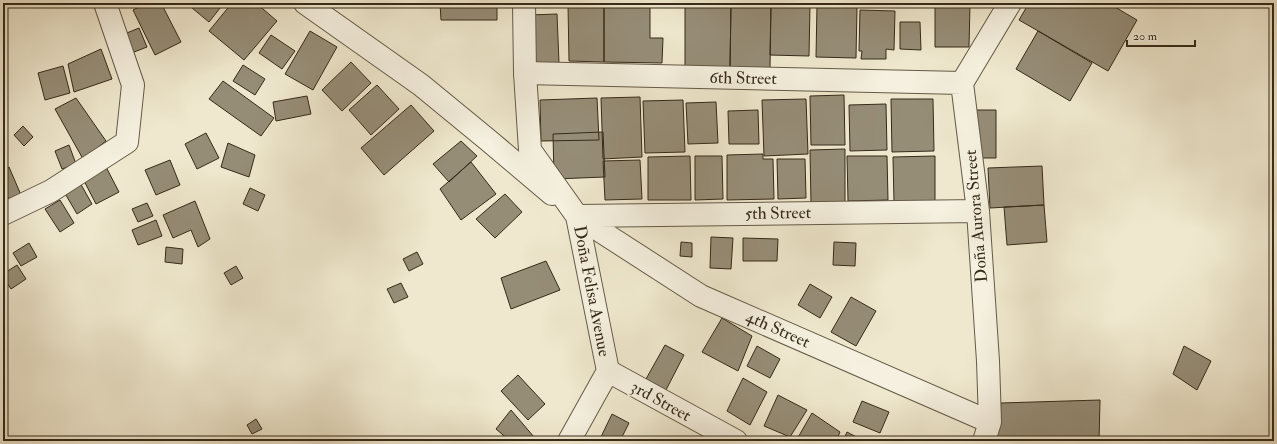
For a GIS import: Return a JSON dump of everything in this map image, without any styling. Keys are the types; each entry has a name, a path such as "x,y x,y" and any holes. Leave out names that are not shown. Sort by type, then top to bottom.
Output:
{"street":[{"path":"3,214 51,191 127,142 133,85 105,3"},
{"path":"305,3 421,85 578,216"},
{"name":"Doña Felisa Avenue","path":"524,3 524,73 530,150 578,216 608,372 569,441"},
{"path":"962,83 1010,3"},
{"name":"6th Street","path":"524,73 962,83"},
{"name":"Doña Aurora Street","path":"962,83 978,211 988,361 987,431"},
{"name":"5th Street","path":"578,216 978,211"},
{"name":"4th Street","path":"578,216 701,296 987,431"},
{"name":"3rd Street","path":"608,372 736,441"}],"building":[{"path":"147,3 161,3 181,42 155,55 133,10"},
{"path":"186,3 224,3 209,22"},
{"path":"232,3 256,3 277,21 244,60 209,31"},
{"path":"440,3 497,3 497,20 441,20"},
{"path":"685,3 731,3 730,68 685,68"},
{"path":"731,3 771,4 770,69 730,68"},
{"path":"935,3 970,4 969,47 935,47"},
{"path":"1029,3 1108,3 1137,20 1108,71 1019,20"},
{"path":"771,4 810,5 809,56 770,55"},
{"path":"568,5 604,5 604,62 569,61"},
{"path":"604,5 650,6 650,38 663,38 662,63 604,62"},
{"path":"817,5 857,7 856,58 816,57"},
{"path":"860,10 895,11 894,50 886,49 886,59 861,59 862,51 859,51"},
{"path":"557,14 559,63 530,64 529,15"},
{"path":"900,22 920,22 921,50 900,49"},
{"path":"139,28 147,47 129,54 122,35"},
{"path":"310,31 337,47 313,90 285,74"},
{"path":"1038,31 1092,63 1070,101 1016,69"},
{"path":"271,35 295,51 282,69 259,53"},
{"path":"101,49 112,79 74,92 68,64"},
{"path":"351,62 371,83 342,111 322,90"},
{"path":"243,65 265,79 255,95 233,81"},
{"path":"63,66 70,93 45,100 38,73"},
{"path":"223,81 274,118 261,136 209,99"},
{"path":"377,85 399,109 371,135 349,110"},
{"path":"844,95 845,145 811,145 810,96"},
{"path":"307,96 311,114 276,121 273,102"},
{"path":"640,97 642,157 603,159 601,98"},
{"path":"76,98 106,141 83,159 55,109"},
{"path":"597,98 599,140 541,141 540,100"},
{"path":"806,99 808,154 764,156 762,100"},
{"path":"891,99 933,99 934,151 892,152"},
{"path":"683,100 685,152 645,153 643,101"},
{"path":"716,102 718,143 688,144 686,103"},
{"path":"886,104 887,150 850,151 849,105"},
{"path":"411,105 434,131 384,175 361,148"},
{"path":"758,110 759,144 729,144 728,111"},
{"path":"975,110 996,110 996,158 976,158"},
{"path":"23,126 33,137 24,146 14,135"},
{"path":"603,132 605,177 554,179 553,134"},
{"path":"206,133 219,158 197,169 185,144"},
{"path":"461,141 477,156 449,182 433,164"},
{"path":"228,143 255,155 249,177 221,167"},
{"path":"69,145 76,164 62,169 55,151"},
{"path":"845,149 845,203 811,204 810,150"},
{"path":"763,154 763,159 773,159 774,199 727,200 727,155"},
{"path":"690,156 691,200 648,200 648,157"},
{"path":"695,156 722,156 723,199 695,200"},
{"path":"847,156 887,156 888,200 848,201"},
{"path":"935,156 935,201 894,202 893,157"},
{"path":"777,159 805,159 806,198 778,199"},
{"path":"170,160 180,185 156,195 145,170"},
{"path":"640,160 642,199 605,200 603,161"},
{"path":"471,162 496,194 461,220 440,189"},
{"path":"105,165 119,192 96,204 82,177"},
{"path":"1042,166 1044,205 990,208 988,168"},
{"path":"9,167 21,195 9,200 3,186 3,170"},
{"path":"79,181 92,204 77,214 63,190"},
{"path":"250,188 265,195 258,211 243,204"},
{"path":"505,194 522,212 495,238 476,219"},
{"path":"60,200 74,223 60,232 45,209"},
{"path":"195,201 210,239 198,247 191,230 173,238 163,215"},
{"path":"147,203 153,216 138,222 132,209"},
{"path":"1044,205 1047,242 1007,245 1004,207"},
{"path":"156,220 162,236 138,245 132,230"},
{"path":"711,237 733,238 731,269 710,268"},
{"path":"743,238 778,239 777,261 743,261"},
{"path":"681,242 692,243 692,257 680,256"},
{"path":"834,242 856,243 855,266 833,265"},
{"path":"29,243 37,257 21,266 13,253"},
{"path":"166,247 183,249 182,264 165,262"},
{"path":"417,252 423,264 409,271 403,259"},
{"path":"546,261 560,290 511,309 501,278"},
{"path":"17,265 26,279 11,289 3,277 3,274"},
{"path":"236,266 243,278 231,285 224,273"},
{"path":"401,283 408,297 394,303 387,289"},
{"path":"810,284 832,297 820,318 798,305"},
{"path":"851,297 876,311 856,346 831,332"},
{"path":"722,318 752,336 738,371 702,352"},
{"path":"665,345 684,355 666,390 646,379"},
{"path":"757,346 780,359 770,378 747,366"},
{"path":"1184,346 1211,361 1197,390 1173,374"},
{"path":"518,375 545,404 528,420 501,391"},
{"path":"743,378 767,392 750,425 727,411"},
{"path":"778,395 807,410 790,437 764,426"},
{"path":"1100,400 1099,441 996,441 1001,403"},
{"path":"862,401 889,412 880,433 853,422"},
{"path":"511,410 534,437 530,441 510,441 496,429"},
{"path":"812,413 840,432 836,441 796,441"},
{"path":"612,414 629,423 620,441 599,441"},
{"path":"256,419 262,429 252,434 247,425"},
{"path":"847,432 864,441 843,441"}]}
